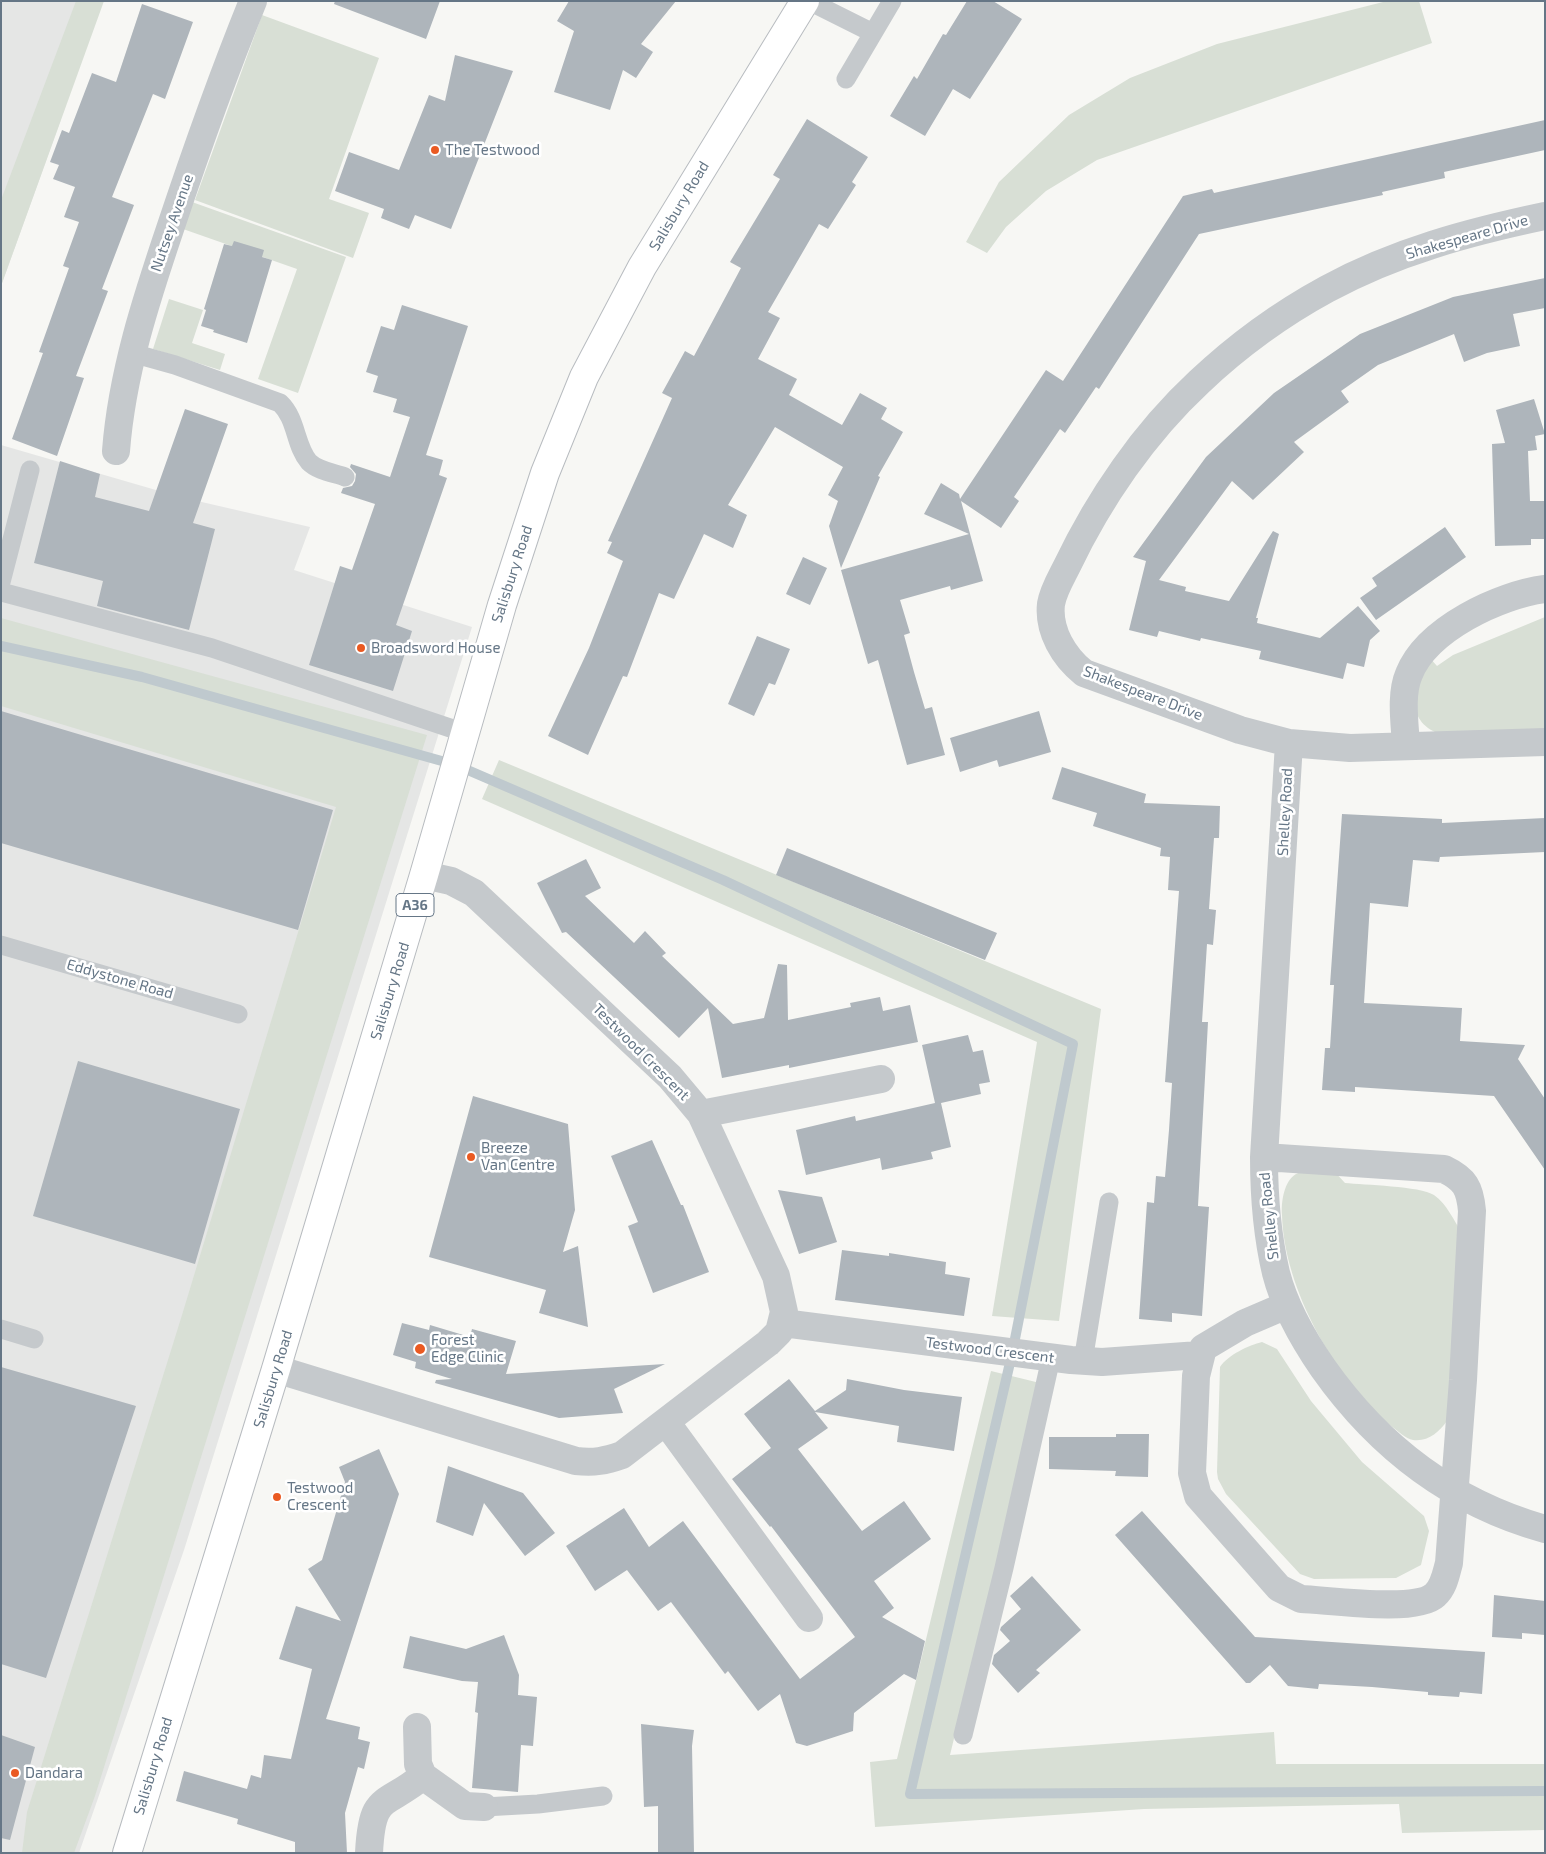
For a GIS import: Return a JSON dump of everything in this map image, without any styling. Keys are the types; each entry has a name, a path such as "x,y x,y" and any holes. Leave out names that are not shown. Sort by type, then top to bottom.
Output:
{"main road":[{"name":"Salisbury Road","path":"127,1853 276,1369 424,875 502,605 545,473 584,376 642,267 804,1"}],"street":[{"name":"Nutsey Avenue","path":"116,451 123,388 132,353 185,182 253,1"},
{"name":"Shakespeare Drive","path":"1545,216 1496,227 1402,255 1326,290 1282,316 1198,383 1131,459 1080,539 1056,588 1051,604 1052,623 1058,641 1076,667 1091,676 1202,717 1289,743 1350,748 1545,742"},
{"path":"1406,746 1406,690 1408,675 1417,658 1430,643 1475,612 1501,601 1545,589"},
{"name":"Shelley Road","path":"1289,743 1264,1157 1264,1190 1268,1230 1276,1274 1287,1304 1306,1343 1334,1384 1370,1427 1405,1459 1455,1492 1491,1510 1545,1529"},
{"name":"Testwood Crescent","path":"424,875 450,881 474,893 670,1076 701,1114 776,1276 784,1312 783,1323 1083,1361 1102,1362 1199,1355"},
{"path":"701,1114 881,1079"},
{"path":"1264,1157 1444,1169 1455,1174 1471,1194 1472,1211 1449,1563 1444,1582 1436,1594 1424,1602 1409,1605 1301,1599 1289,1594 1279,1588 1198,1496 1192,1473 1196,1376 1199,1355 1207,1344 1265,1313 1287,1304"},
{"path":"276,1369 585,1462 605,1462 622,1455 768,1343 783,1323"},
{"path":"666,1422 809,1618"},
{"path":"417,1727 418,1764 423,1776 465,1806 484,1807"},
{"path":"370,1841 377,1808 423,1776"}],"lane":[{"path":"810,1 873,33"},
{"path":"846,79 892,1"},
{"path":"132,353 182,367 280,403 290,416 309,462 323,470 345,477"},
{"path":"1,582 30,470"},
{"path":"1,592 212,648 465,733"},
{"name":"Eddystone Road","path":"1,945 238,1014"},
{"path":"1083,1361 1109,1202"},
{"path":"1,1329 34,1339"},
{"path":"963,1735 1004,1568 1051,1358"},
{"path":"484,1807 538,1804 603,1796"}],"shaded area":[{"path":"1,1 100,1 60,122 1,286"},
{"path":"76,1 104,1 1,286 1,200"},
{"path":"1387,1 1419,1 1432,43 1097,160 1046,191 1006,227 987,253 966,242 999,182 1069,115 1130,78 1217,44"},
{"path":"262,15 379,58 329,199 369,213 353,258 195,200"},
{"path":"192,202 346,257 298,393 258,379 297,269 183,229"},
{"path":"169,299 203,310 192,343 225,354 220,370 153,349"},
{"path":"1,445 180,497 310,527 294,570 472,627 184,1550 79,1853 1,1853"},
{"path":"1545,617 1545,730 1437,733 1426,726 1419,718 1416,700 1429,657 1437,666 1453,655"},
{"path":"1,618 427,735 95,1796 74,1853 22,1853 27,1812 182,1315 336,807 1,706"},
{"path":"499,760 1101,1009 1059,1321 992,1316 1037,1042 482,799"},
{"path":"1334,1171 1345,1183 1405,1188 1434,1195 1446,1208 1462,1233 1447,1421 1437,1432 1428,1438 1413,1440 1405,1436 1391,1426 1370,1406 1351,1384 1332,1358 1316,1331 1292,1273 1285,1243 1282,1215 1282,1204 1286,1187 1292,1177 1300,1172"},
{"path":"1262,1342 1277,1349 1311,1401 1362,1462 1424,1516 1429,1531 1421,1565 1396,1578 1314,1579 1300,1574 1226,1494 1218,1479 1217,1472 1220,1367 1228,1358 1239,1351"},
{"path":"991,1371 1040,1383 950,1755 1274,1732 1276,1764 1545,1764 1545,1830 1402,1833 1399,1804 1144,1809 875,1827 870,1762 897,1759"}],"building":[{"path":"335,1 440,1 426,39 334,4"},
{"path":"569,1 676,1 641,44 653,52 636,78 623,70 610,110 554,92 574,31 557,21"},
{"path":"967,1 993,1 1022,19 970,99 953,89 925,136 890,116 914,76 917,79 943,34 946,35"},
{"path":"142,4 193,22 165,99 153,94 112,197 134,205 102,289 108,291 76,376 84,378 57,456 12,439 43,353 39,352 69,268 63,266 79,222 64,217 75,187 53,179 59,165 50,162 62,130 69,133 92,73 116,82"},
{"path":"455,55 513,71 451,229 415,215 409,229 381,218 384,209 335,191 349,152 399,170 429,95 445,101"},
{"path":"807,119 868,157 852,182 856,185 828,229 819,224 768,312 780,318 758,359 797,379 789,395 842,425 860,393 887,408 881,419 903,432 878,476 880,477 841,568 829,526 838,501 828,495 843,467 775,427 728,505 747,515 733,548 704,534 674,599 659,593 627,677 623,676 588,755 548,736 589,648 623,561 607,553 612,542 608,541 672,398 662,393 685,351 694,356 741,268 730,262 780,179 773,175"},
{"path":"1545,120 1545,150 1444,172 1445,178 1382,192 1383,195 1199,234 1099,389 1096,387 1065,433 1060,429 1014,497 1019,501 1001,528 961,501 983,581 951,590 950,586 900,600 910,633 904,635 914,672 925,709 932,707 945,755 907,765 878,660 868,664 841,570 969,534 924,514 941,483 959,494 960,499 1046,370 1063,381 1183,196 1212,189 1214,193"},
{"path":"234,241 264,250 262,257 272,260 247,343 201,326 206,310 204,309 224,244 232,246"},
{"path":"1545,278 1545,308 1513,314 1520,346 1487,353 1464,362 1454,334 1378,365 1341,391 1349,402 1294,442 1304,452 1253,500 1232,481 1159,580 1186,587 1185,591 1229,601 1273,531 1279,534 1256,618 1258,618 1257,623 1320,638 1358,606 1380,631 1370,640 1364,667 1347,663 1343,679 1259,659 1261,651 1201,638 1200,641 1159,631 1157,637 1129,630 1146,561 1133,557 1206,457 1274,393 1360,334 1453,297"},
{"path":"402,305 468,326 426,455 443,460 439,475 447,478 396,625 412,631 393,691 309,665 340,566 352,570 375,504 341,493 343,488 352,486 355,481 356,474 350,467 351,464 390,477 410,417 393,412 397,399 373,392 378,376 366,372 381,326 394,330"},
{"path":"1534,399 1545,434 1535,436 1537,450 1528,451 1530,501 1545,501 1545,539 1531,539 1531,545 1495,546 1492,444 1505,443 1496,410"},
{"path":"185,409 228,424 193,523 215,529 189,630 97,606 103,581 34,563 60,461 100,474 95,497 149,511"},
{"path":"1445,527 1466,557 1376,620 1360,598 1377,586 1372,578"},
{"path":"803,557 827,568 810,605 786,594"},
{"path":"757,636 790,649 775,685 769,683 754,716 728,704"},
{"path":"1,711 333,810 298,930 1,843"},
{"path":"1039,711 1051,752 999,767 997,760 960,772 950,738"},
{"path":"1062,767 1146,794 1144,803 1220,806 1219,838 1214,838 1209,909 1216,910 1213,945 1207,944 1202,1022 1208,1022 1198,1206 1209,1207 1202,1316 1172,1313 1172,1322 1139,1319 1147,1202 1154,1203 1156,1176 1165,1177 1172,1083 1165,1082 1179,891 1168,890 1170,857 1160,856 1161,848 1093,826 1097,813 1052,799"},
{"path":"1342,814 1442,819 1442,823 1545,818 1545,852 1440,857 1439,862 1413,860 1408,907 1370,903 1364,1003 1462,1008 1460,1041 1525,1045 1518,1059 1545,1099 1545,1170 1494,1096 1355,1087 1355,1092 1322,1090 1325,1048 1330,1048 1334,985 1330,985"},
{"path":"787,848 997,933 985,960 776,875"},
{"path":"586,859 601,888 585,896 634,943 645,931 666,953 662,956 733,1024 764,1018 778,964 787,965 788,1020 851,1007 850,1003 880,997 883,1011 910,1005 918,1042 789,1068 789,1065 722,1078 708,1008 679,1038 566,932 562,933 537,883"},
{"path":"968,1035 973,1052 983,1050 990,1082 979,1084 981,1094 941,1103 951,1147 931,1152 933,1159 882,1170 880,1158 806,1175 796,1130 855,1116 856,1121 935,1103 922,1045"},
{"path":"78,1061 240,1109 195,1264 33,1216"},
{"path":"473,1096 568,1124 575,1210 563,1252 578,1246 588,1327 539,1313 546,1290 429,1257"},
{"path":"652,1140 681,1205 683,1205 709,1272 653,1293 628,1226 638,1222 611,1156"},
{"path":"778,1190 822,1197 837,1242 799,1254"},
{"path":"842,1250 889,1256 889,1253 946,1262 945,1274 970,1278 964,1316 835,1300"},
{"path":"402,1323 429,1330 430,1325 470,1337 472,1329 516,1341 506,1374 665,1364 614,1389 623,1413 559,1418 435,1383 436,1380 452,1379 415,1368 416,1362 393,1355"},
{"path":"1,1367 136,1406 46,1678 1,1664"},
{"path":"789,1379 815,1411 846,1390 847,1379 904,1390 962,1397 954,1451 897,1442 899,1426 815,1412 828,1428 798,1449 862,1531 904,1501 931,1539 874,1581 894,1608 882,1617 925,1641 916,1680 904,1674 854,1713 853,1731 807,1746 796,1743 780,1694 758,1711 728,1671 725,1674 671,1602 658,1611 627,1570 595,1591 566,1546 624,1508 649,1547 683,1521 800,1679 855,1637 771,1526 732,1479 771,1448 744,1414"},
{"path":"1116,1434 1149,1434 1148,1477 1115,1476 1116,1471 1049,1469 1049,1437 1116,1437"},
{"path":"379,1449 399,1494 326,1719 360,1727 358,1739 370,1742 364,1769 358,1767 345,1813 347,1853 295,1853 295,1842 237,1824 238,1819 176,1801 184,1771 247,1789 251,1775 261,1778 264,1755 291,1759 312,1669 279,1659 296,1606 341,1621 308,1569 322,1560 345,1482 339,1467"},
{"path":"448,1466 523,1493 555,1533 525,1556 484,1503 473,1536 436,1522"},
{"path":"1142,1511 1255,1637 1485,1652 1482,1694 1460,1692 1459,1697 1428,1695 1428,1692 1372,1687 1319,1684 1318,1689 1288,1686 1270,1665 1250,1683 1246,1683 1115,1535"},
{"path":"1032,1576 1081,1630 1036,1670 1040,1673 1018,1693 992,1664 994,1655 1010,1641 1000,1630 1001,1627 1021,1609 1010,1596"},
{"path":"1494,1595 1545,1601 1545,1635 1522,1633 1522,1639 1492,1637"},
{"path":"504,1635 519,1675 518,1695 537,1697 533,1746 521,1745 518,1792 472,1788 478,1713 475,1712 478,1682 462,1681 403,1668 410,1636 466,1649"},
{"path":"641,1724 694,1730 692,1746 694,1853 658,1853 658,1806 644,1807"},
{"name":"Dandara","path":"1,1735 35,1747 10,1840 1,1838"}],"waterway":[{"path":"1,646 142,677 456,765 723,880 1073,1044 1012,1354 910,1794 1545,1791"}],"place":[{"name":"The Testwood","path":"435,150"},
{"name":"Broadsword House","path":"361,648"},
{"name":"Breeze Van Centre","path":"471,1157"},
{"name":"Forest Edge Clinic","path":"420,1349"},
{"name":"Testwood Crescent","path":"277,1497"},
{"name":"Dandara","path":"15,1773"}]}
